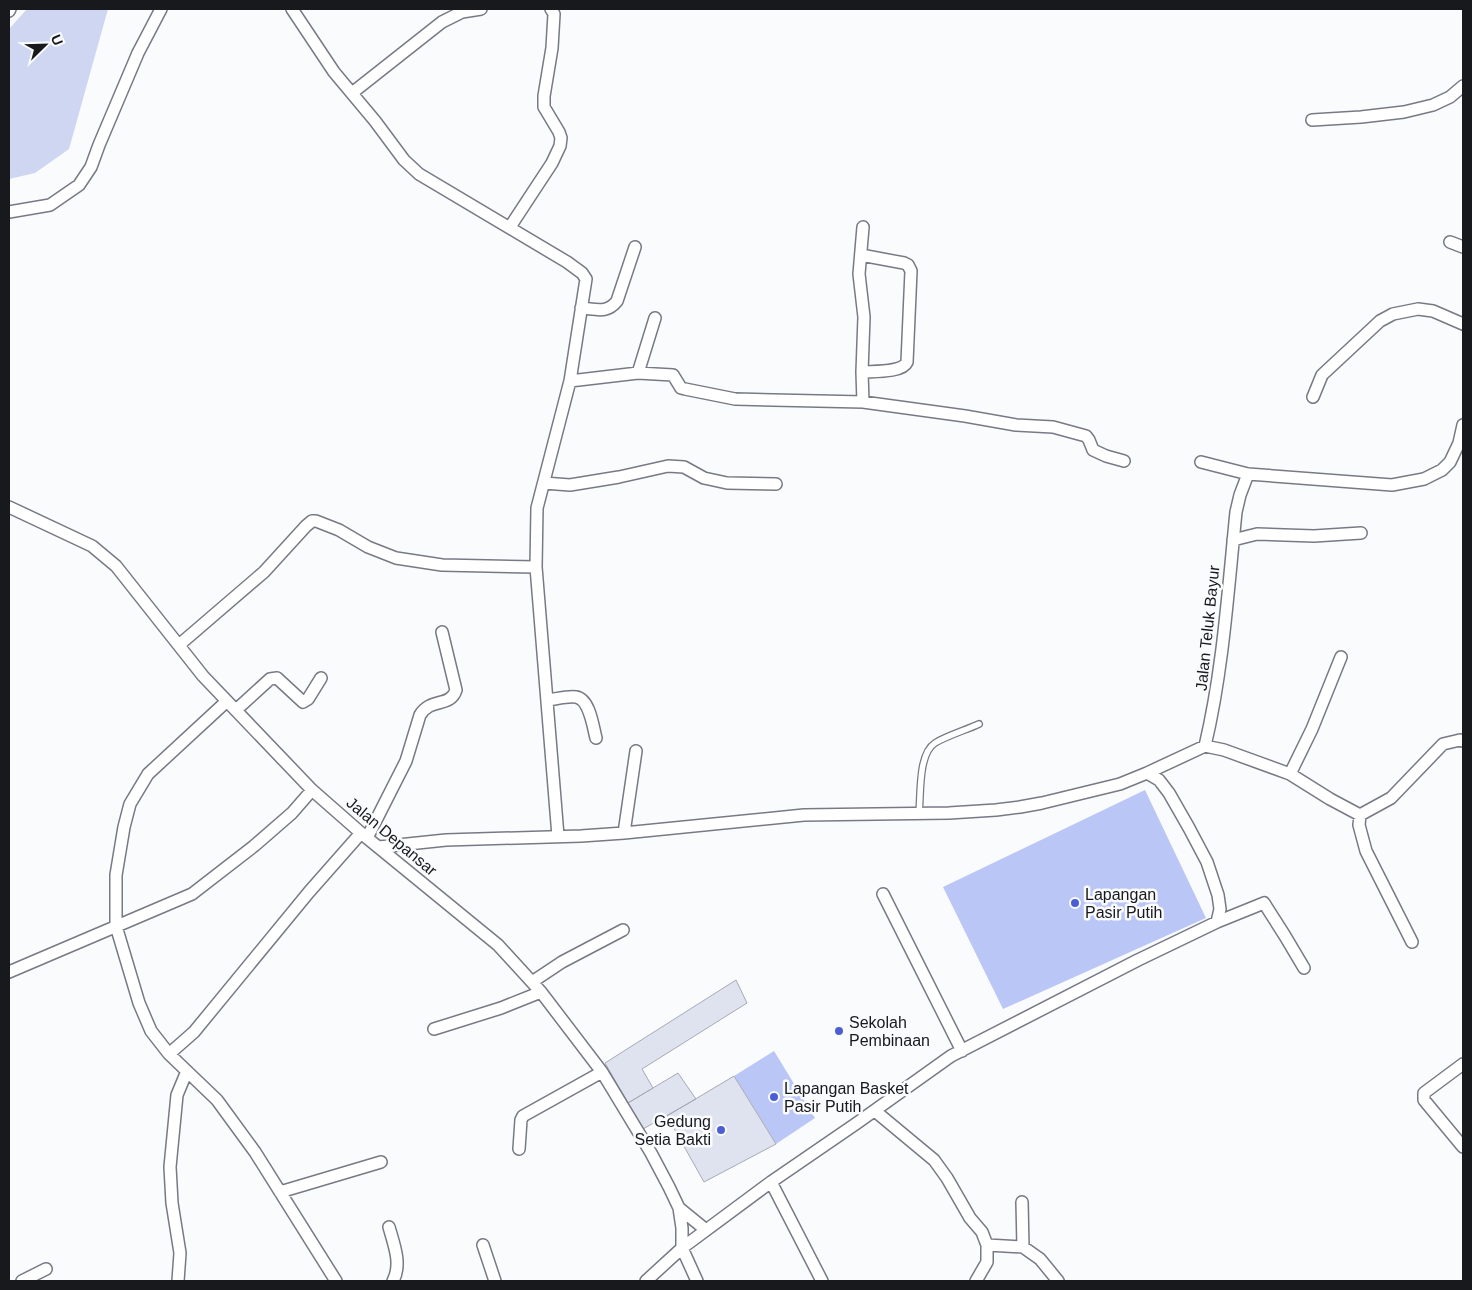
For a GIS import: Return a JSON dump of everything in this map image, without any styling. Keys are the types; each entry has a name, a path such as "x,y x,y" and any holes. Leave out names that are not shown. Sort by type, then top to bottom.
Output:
{"street":[{"path":"9,212 50,205 83,179 91,166 138,53 161,9"},
{"path":"292,9 334,72 352,92 404,160 419,174 567,262 582,273 586,279 570,381 537,508 536,567 558,836"},
{"path":"352,92 442,22 462,12 481,9"},
{"path":"510,227 552,163 560,146 561,138 559,132 544,107 552,48 554,14 551,9"},
{"path":"1312,120 1404,112 1433,105 1450,97 1463,86"},
{"path":"863,226 859,274 864,317 863,402"},
{"path":"1450,242 1463,247"},
{"path":"581,308 605,310 612,307 617,300 635,247"},
{"path":"861,255 904,263 908,265 911,271 906,365 899,369 862,372"},
{"path":"1313,397 1322,375 1380,321 1392,314 1418,309 1433,311 1463,324"},
{"path":"638,373 655,318"},
{"path":"570,381 638,373 672,375 681,388 693,392 736,399 863,402 1016,425 1053,427 1084,435 1089,440 1093,450 1124,461"},
{"path":"1201,462 1248,474 1392,485 1424,479 1442,470 1450,462 1459,443 1463,425"},
{"path":"544,483 570,485 675,466 684,467 704,478 727,483 776,484"},
{"name":"Jalan Teluk Bayur","path":"1205,746 1214,711 1220,667 1236,512 1248,474"},
{"name":"Jalan Depansar","path":"9,507 92,546 103,554 116,566 203,676 312,790 364,836 498,945 532,982 602,1072 651,1153 679,1208 682,1248"},
{"path":"179,646 264,572 312,521 339,530 368,547 396,558 442,566 536,567"},
{"path":"1233,540 1257,534 1314,536 1361,533"},
{"path":"170,1054 194,1032 309,892 364,836 406,760 420,715 429,706 454,696 456,690 442,632"},
{"path":"1290,774 1312,729 1341,657"},
{"path":"236,710 270,678 277,678 303,702 308,698 321,678"},
{"path":"548,700 576,697 581,699 586,704 590,713 596,738"},
{"path":"227,701 148,774 130,804 116,875 116,926 139,1003 151,1031 170,1054 217,1100 255,1152 336,1281"},
{"path":"1360,814 1391,798 1443,744 1460,740 1463,742"},
{"path":"379,847 446,840 624,833 804,815 949,813 1020,807 1120,784 1205,746 1224,750 1290,774 1330,799 1360,814"},
{"path":"624,833 636,751"},
{"path":"1147,772 1159,780 1169,793 1207,862 1218,895 1220,909 1217,922"},
{"path":"9,972 192,894 254,846 292,813 312,790"},
{"path":"1360,814 1359,824 1366,851 1412,942"},
{"path":"882,894 962,1051"},
{"path":"646,1281 682,1248 706,1230 934,1068 962,1051 1138,960 1217,922 1264,903 1304,968"},
{"path":"532,982 562,962 623,930"},
{"path":"434,1029 500,1008 541,992"},
{"path":"1463,1064 1424,1093 1424,1100 1427,1106 1463,1147"},
{"path":"178,1281 180,1253 172,1204 170,1167 177,1095 187,1071"},
{"path":"519,1149 521,1120 523,1116 602,1072"},
{"path":"875,1111 934,1160 947,1178 970,1218 982,1232 987,1245 988,1262 976,1281"},
{"path":"280,1192 382,1162"},
{"path":"772,1182 822,1281"},
{"path":"1022,1202 1023,1247"},
{"path":"679,1208 706,1230"},
{"path":"389,1227 398,1264 397,1274 393,1281"},
{"path":"482,1245 495,1281"},
{"path":"987,1245 1023,1247 1040,1259 1058,1281"},
{"path":"682,1248 697,1281"},
{"path":"22,1281 46,1269"}],"lane":[{"path":"919,814 922,769 929,748 936,742 979,724"}],"shaded area":[{"path":"27,9 108,9 69,149 35,173 9,179 9,29"},
{"name":"Lapangan Pasir Putih","path":"1145,790 1206,918 1003,1009 943,887"},
{"name":"Lapangan Basket Pasir Putih","path":"774,1051 815,1118 776,1144 734,1076"}],"building":[{"path":"736,980 747,1003 642,1069 653,1088 628,1103 605,1063"},
{"path":"678,1073 696,1099 643,1129 628,1103"},
{"name":"Gedung Setia Bakti","path":"734,1076 776,1144 704,1182 667,1116"}],"place":[{"name":"Lapangan Pasir Putih","path":"1075,903"},
{"name":"Sekolah Pembinaan","path":"839,1031"},
{"name":"Lapangan Basket Pasir Putih","path":"774,1097"},
{"name":"Gedung Setia Bakti","path":"721,1130"}]}
